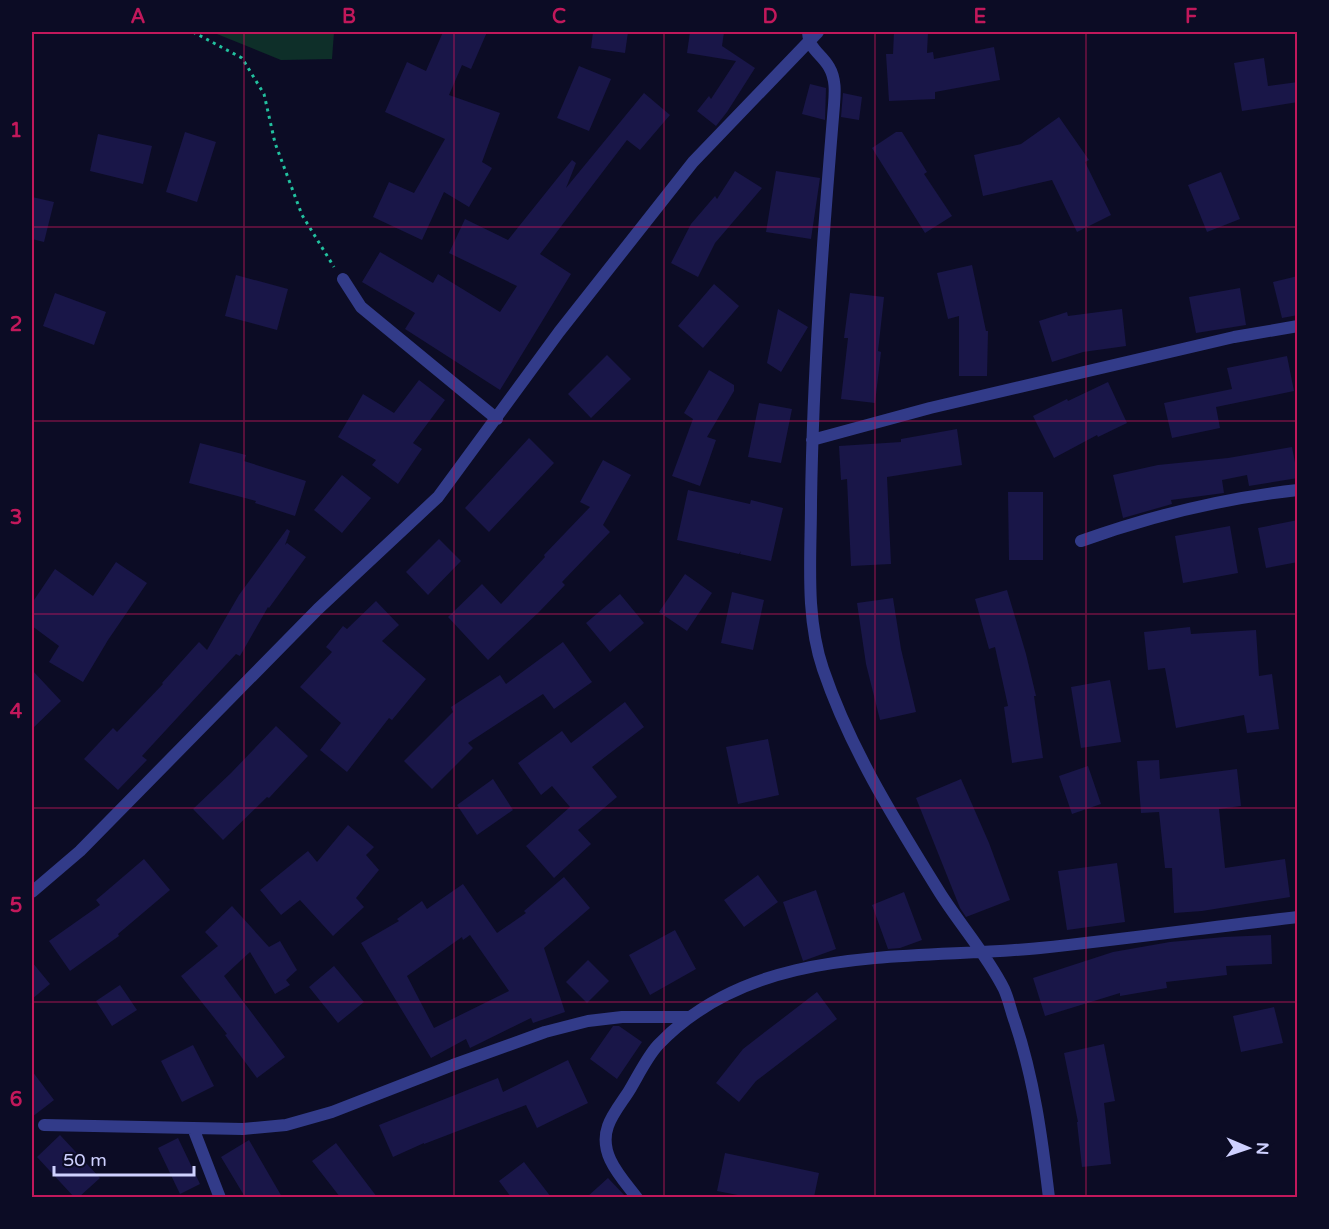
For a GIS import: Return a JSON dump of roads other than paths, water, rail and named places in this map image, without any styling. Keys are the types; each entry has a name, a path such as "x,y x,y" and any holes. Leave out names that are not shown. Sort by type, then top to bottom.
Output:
{"street":[{"path":"32,892 81,851 318,609 438,497 559,332 693,162 808,37 818,32"},
{"path":"808,37 829,66 835,81 821,268 812,440 810,587 813,620 822,664 850,739 942,896 982,952 1005,991 1020,1037 1034,1093 1050,1197"},
{"path":"343,279 361,307 496,419"},
{"path":"812,440 930,408 1223,340 1298,326"},
{"path":"1081,541 1127,525 1220,501 1298,490"},
{"path":"637,1197 609,1160 605,1144 608,1125 657,1046 690,1017 743,987 770,976 857,958 1051,947 1298,917"},
{"path":"44,1125 243,1129 286,1125 332,1112 545,1032 588,1021 621,1017 690,1017"},
{"path":"193,1128 220,1197"}]}
